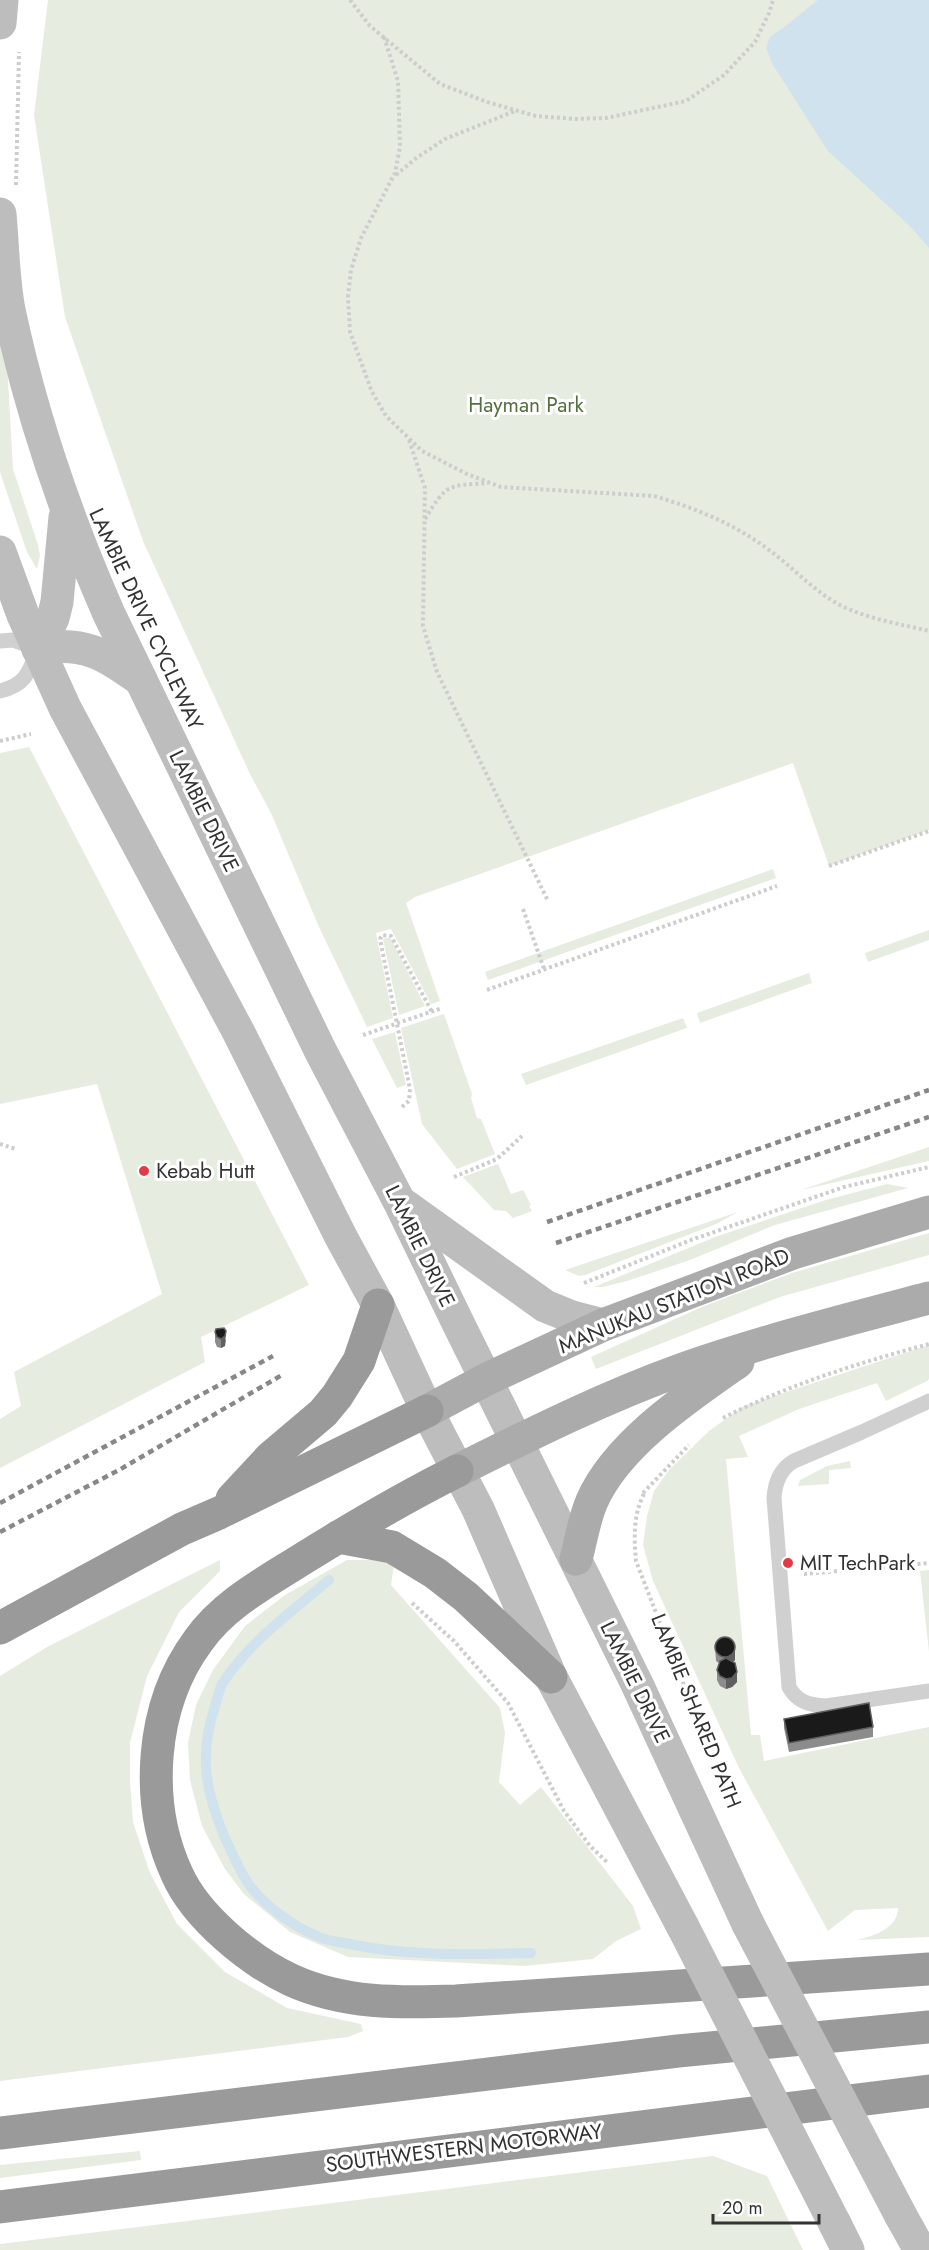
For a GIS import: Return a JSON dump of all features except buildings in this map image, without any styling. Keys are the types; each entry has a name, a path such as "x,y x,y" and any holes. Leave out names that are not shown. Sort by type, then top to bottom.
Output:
{"highway":[{"path":"219,1514 271,1457 323,1413 337,1396 359,1362 378,1305"},
{"path":"0,1628 182,1529 219,1514 427,1411"},
{"path":"458,1471 391,1506 245,1595 218,1618 197,1641 183,1667 168,1701 160,1729 156,1784 158,1815 165,1844 177,1876 198,1906 219,1930 246,1953 292,1980 330,1994 364,2001 410,2003 929,1969"},
{"path":"338,1537 392,1547 435,1573 466,1598 551,1677"},
{"path":"0,2133 678,2051 929,2027"},
{"name":"SOUTHWESTERN MOTORWAY","path":"0,2207 929,2091"}],"main road":[{"path":"2,0 10,35"},
{"name":"LAMBIE DRIVE","path":"8,201 9,307 33,407 66,508 87,563 320,1050 400,1203 637,1684 748,1924 920,2250"},
{"path":"38,649 53,618 57,602 66,508"},
{"path":"0,552 22,615 65,708 239,1033 341,1237 378,1305 427,1411 478,1509 551,1677 842,2237"},
{"path":"38,649 60,645 94,652 113,661 142,681"},
{"path":"400,1203 544,1306 572,1317 603,1324"},
{"name":"MANUKAU STATION ROAD","path":"427,1411 486,1379 532,1360 603,1324 793,1253 929,1212"},
{"path":"458,1471 576,1412 620,1394 766,1341 929,1298"},
{"path":"576,1559 591,1502 612,1470 649,1429 675,1407 766,1341"}],"lane":[{"path":"0,641 13,640 38,649 27,676 14,688 0,691"},
{"path":"929,1401 800,1457 786,1466 778,1477 774,1498 789,1687 793,1695 812,1706 826,1706 929,1691"}],"path":[{"path":"350,0 370,26 440,84 516,111 536,116 575,119 606,118 686,101 724,75 755,42 773,0"},
{"path":"8,201 10,35"},
{"path":"384,37 399,89 400,147 393,178 361,238 351,270 348,297 350,332 372,392 386,416 422,451 466,474 493,483 512,487 654,496 676,503 740,530 768,548 834,602 891,622 929,631"},
{"path":"393,178 415,159 445,140 516,111"},
{"path":"409,440 425,488 423,626 437,672 548,901"},
{"path":"425,520 448,488 493,483"},
{"path":"0,741 32,734"},
{"path":"829,866 929,831"},
{"path":"487,990 777,886"},
{"path":"523,909 544,969"},
{"path":"402,1107 408,1102 410,1092 380,939 382,935 392,936 432,1012"},
{"path":"363,1035 442,1008"},
{"path":"454,1177 497,1159 522,1136"},
{"path":"0,1144 16,1149"},
{"path":"582,1283 712,1233 844,1187 929,1167"},
{"path":"722,1418 800,1383 929,1344"},
{"path":"638,1489 644,1494 665,1468 697,1438"},
{"name":"LAMBIE SHARED PATH","path":"644,1494 636,1517 634,1540 636,1561 710,1754"},
{"path":"780,1575 929,1563"},
{"path":"412,1602 454,1641 508,1703 564,1811 590,1846 611,1866"}],"green space":[{"name":"Hayman Park","path":"48,0 929,0 929,830 829,866 793,763 415,897 406,903 440,1001 431,1004 391,929 376,933 393,1018 367,1027 319,927 271,813 250,774 143,541 65,317 34,115"},
{"path":"0,327 7,362 13,469 38,545 40,555 37,569 27,552 0,472"},
{"path":"29,747 309,1285 201,1337 205,1362 0,1468 0,1419 21,1406 14,1372 162,1294 97,1084 0,1104 0,753"},
{"path":"773,869 776,878 488,980 485,972"},
{"path":"929,930 929,940 868,962 865,953"},
{"path":"390,937 425,1006 399,1015 383,939"},
{"path":"809,973 812,983 700,1023 697,1013"},
{"path":"444,1014 472,1094 477,1118 481,1119 495,1154 457,1169 422,1124 401,1028"},
{"path":"683,1018 687,1028 526,1085 521,1074"},
{"path":"395,1032 406,1085 397,1088 372,1039"},
{"path":"929,1147 929,1161 801,1190"},
{"path":"498,1164 511,1194 523,1190 532,1211 513,1218 506,1211 494,1210 463,1177"},
{"path":"887,1184 908,1188 775,1225 690,1260 627,1281 594,1287 715,1237 826,1200"},
{"path":"738,1212 716,1224 585,1275 579,1276 565,1270"},
{"path":"929,1233 929,1255 780,1297 596,1369 591,1357 704,1306 792,1273"},
{"path":"929,1345 929,1379 927,1381 886,1401 877,1383 799,1409 739,1436 748,1457 726,1459 751,1735 760,1735 764,1761 929,1727 929,1937 857,1940 890,1926 897,1915 898,1908 855,1910 828,1931 739,1768 653,1581 643,1545 647,1516 654,1491 669,1470 709,1431 744,1406"},
{"path":"850,1461 851,1468 829,1470 829,1484 798,1486 800,1480 827,1466"},
{"path":"220,1560 220,1571 179,1612 147,1676 130,1743 133,1822 150,1873 177,1924 225,1972 287,2008 361,2024 363,2031 348,2037 0,2081 0,1676 47,1647"},
{"path":"347,1560 382,1560 394,1565 391,1585 500,1708 505,1733 499,1782 520,1805 541,1787 633,1906 641,1929 616,1941 593,1959 524,1966 348,1957 290,1932 244,1894 225,1869 202,1826 190,1780 188,1743 196,1705 213,1670 245,1626 285,1595"},
{"path":"929,1570 929,1652 920,1571"},
{"path":"140,2151 141,2160 0,2178 0,2165"},
{"path":"713,2156 767,2176 803,2250 0,2250 0,2244"}],"water":[{"path":"818,0 929,0 929,248 910,226 828,151 773,65 766,48 770,37"}],"waterway":[{"path":"329,1580 258,1641 233,1669 222,1684 218,1695 207,1741 209,1788 218,1821 243,1874 257,1894 282,1916 326,1940 417,1953 531,1953"}],"railway":[{"path":"547,1222 929,1090"},
{"path":"556,1243 929,1117"},
{"path":"0,1503 273,1356"},
{"path":"0,1532 119,1470 282,1375"}],"place":[{"name":"Kebab Hutt","path":"144,1171"},
{"name":"MIT TechPark","path":"788,1563"}]}
